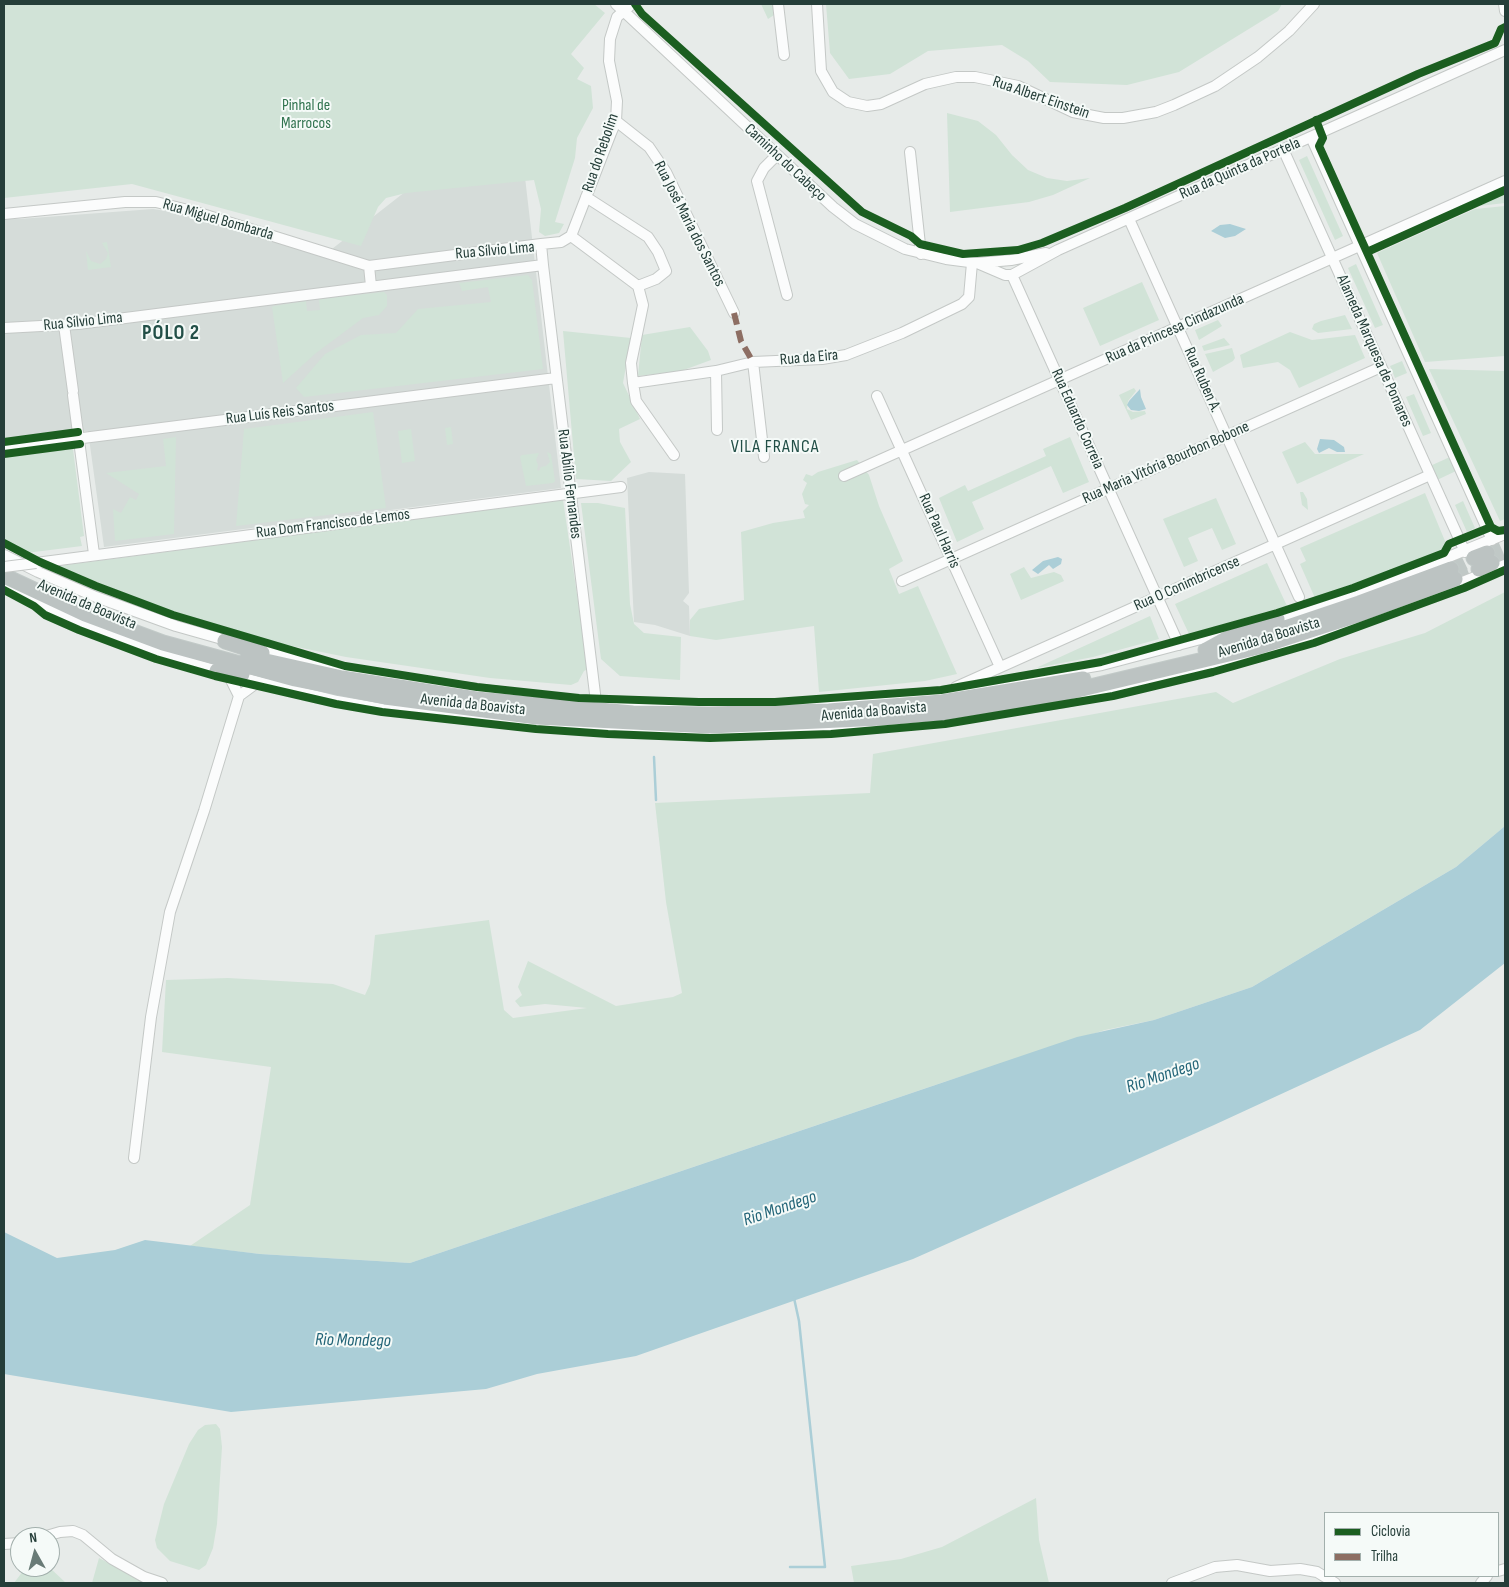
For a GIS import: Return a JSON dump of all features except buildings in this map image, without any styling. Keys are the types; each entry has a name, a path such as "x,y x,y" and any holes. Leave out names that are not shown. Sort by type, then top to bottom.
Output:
{"highway":[{"name":"Avenida da Boavista","path":"4,567 87,605 149,628 297,674 342,678 485,700 633,713 718,714 829,711 942,702 1063,683 1255,638 1453,574 1309,632 1210,660 1065,693 943,713 890,718 710,726 547,718 385,697 297,674 163,643 85,614 4,576"},
{"path":"1206,650 1226,639 1276,618"},
{"path":"225,641 283,660 297,674"},
{"path":"222,672 267,680 297,674"}],"street":[{"path":"778,4 784,55"},
{"name":"Rua Albert Einstein","path":"816,4 821,71 833,92 848,102 858,105 881,104 925,84 956,78 975,77 1018,86 1073,112 1104,118 1123,118 1156,112 1215,86 1258,57 1289,31 1314,4"},
{"path":"1504,4 1505,11"},
{"name":"Rua do Rebolim","path":"571,236 616,121 617,101 609,61 609,50 614,22 624,6"},
{"name":"Caminho do Cabeço","path":"624,6 777,155 833,207 856,224 889,242 921,254 974,263 1002,272"},
{"name":"Rua da Quinta da Portela","path":"1014,274 1058,250 1505,50"},
{"name":"Rua José Maria dos Santos","path":"616,121 649,147 666,172 734,313"},
{"name":"Alameda Marquesa de Pomares","path":"1311,137 1360,246 1485,557"},
{"name":"Alameda Marquesa de Pomares","path":"1283,149 1430,475 1485,557"},
{"path":"910,152 921,254"},
{"path":"777,155 764,168 757,181 787,295"},
{"name":"Rua da Princesa Cindazunda","path":"844,476 1505,181"},
{"path":"586,197 648,237 658,252 666,271 656,279 638,286"},
{"name":"Rua Miguel Bombarda","path":"4,214 125,202 156,202 196,212 368,266"},
{"name":"Rua Ruben A.","path":"1129,218 1299,596"},
{"path":"541,244 561,242 571,236 638,286 643,305 631,363 632,383 636,401 674,455"},
{"name":"Rua Sílvio Lima","path":"4,328 64,325 543,265 541,244 368,266"},
{"name":"Rua da Quinta da Portela","path":"1008,260 1058,250"},
{"path":"1008,260 1016,265 1014,274 1008,276 1002,272 1000,267 1008,260"},
{"name":"Caminho do Cabeço","path":"974,263 1008,260"},
{"name":"Rua da Eira","path":"632,383 716,371 753,362 822,359 846,355 902,333 962,304 969,297 974,263"},
{"name":"Rua Abílio Fernandes","path":"543,265 596,702"},
{"path":"368,266 371,286"},
{"name":"Rua Eduardo Correia","path":"1014,274 1179,645"},
{"path":"64,325 94,554"},
{"path":"753,362 764,456"},
{"name":"Rua Maria Vitória Bourbon Bobone","path":"902,581 1381,366"},
{"path":"716,371 718,430"},
{"name":"Rua Luís Reis Santos","path":"4,448 556,378"},
{"name":"Rua Paul Harris","path":"877,396 1000,667"},
{"name":"Rua O Conimbricense","path":"944,692 1430,475"},
{"name":"Rua Dom Francisco de Lemos","path":"4,567 621,487"},
{"name":"Avenida da Boavista","path":"4,587 81,624 158,653 293,692 383,709 600,731 710,734 882,727 944,720 1066,702 1212,669 1262,656 1366,621 1485,557 1505,534"},
{"name":"Avenida da Boavista","path":"4,555 96,597 176,626 225,641 300,660 477,691 596,702 776,705 944,692 1061,674 1179,645 1276,618 1364,590 1485,557"},
{"path":"222,672 238,696"},
{"path":"134,1158 151,1017 170,912 204,811 238,696 258,682"},
{"path":"60,1532 73,1532 83,1535 112,1559 144,1577 162,1583"},
{"path":"1172,1583 1216,1568 1237,1565 1270,1571 1300,1569 1317,1572 1324,1576"}],"shaded area":[{"path":"523,160 561,488 104,547 88,431 4,441 4,218 19,219 153,209 178,213 323,256 433,170"},
{"path":"649,472 685,474 689,593 683,601 689,606 690,636 655,625 634,622 627,478"}],"green space":[{"name":"Pinhal de Marrocos","path":"4,4 594,4 605,13 571,54 584,68 577,79 591,86 593,108 577,138 575,158 555,222 564,224 559,233 545,236 539,232 541,209 534,180 406,193 386,198 378,207 361,246 132,184 4,198"},
{"path":"761,4 773,4 774,15 768,19"},
{"path":"826,4 1282,4 1278,11 1179,72 1127,85 1050,82 1028,61 1002,45 928,51 890,74 849,79 830,53"},
{"path":"947,113 978,121 996,135 1012,155 1028,170 1047,178 1067,181 1090,178 1053,195 1029,202 950,212"},
{"path":"1307,156 1343,236 1335,240 1299,160"},
{"path":"1505,193 1505,203 1479,206"},
{"path":"1505,206 1505,356 1425,362 1377,253 1475,209"},
{"path":"107,242 111,267 88,270 86,251 91,261 100,264 106,259 108,253 102,243"},
{"path":"1356,264 1383,325 1375,328 1348,268"},
{"path":"528,275 532,280 543,369 304,397 296,388 325,354 361,335 396,333 418,309 491,302 488,287 462,291 459,283"},
{"path":"1142,282 1159,320 1100,346 1083,308"},
{"path":"384,292 387,295 387,306 379,315 363,318 316,353 283,383 272,307 306,301 307,311 320,310 319,299"},
{"path":"1345,315 1352,329 1318,333 1312,329 1314,324 1321,321"},
{"path":"1218,320 1222,326 1199,340 1195,330"},
{"path":"690,327 708,351 711,360 681,371 638,376 642,335"},
{"path":"563,331 631,338 623,383 640,419 619,429 620,442 631,462 611,481 576,479"},
{"path":"1290,332 1312,340 1355,335 1365,358 1299,388 1290,370 1278,362 1243,368 1240,355"},
{"path":"1224,338 1230,345 1204,351 1202,346"},
{"path":"1232,348 1235,358 1233,361 1213,372 1205,354"},
{"path":"1402,361 1407,373 1395,378 1390,366"},
{"path":"1429,369 1505,371 1505,519 1500,521"},
{"path":"1134,388 1136,391 1128,401 1127,409 1133,412 1145,411 1146,414 1131,420 1119,395"},
{"path":"1414,394 1431,433 1423,436 1406,397"},
{"path":"373,412 386,508 236,526 244,429"},
{"path":"451,427 453,444 447,445 445,428"},
{"path":"411,429 415,461 402,463 398,431"},
{"path":"176,437 174,534 115,541 113,509 121,513 130,497 136,500 139,494 106,473 166,466 163,439"},
{"path":"1070,437 1089,482 1063,493 1051,466 972,502 984,529 957,542 939,498 965,485 968,491 1046,456 1043,449"},
{"path":"1305,442 1315,454 1364,454 1297,484 1282,452"},
{"path":"66,447 73,449 84,536 80,537 82,546 26,553 4,541 4,457"},
{"path":"547,452 551,454 555,481 553,483 526,486 520,457 522,455 539,453 536,460 537,470 539,471 541,467 546,466 550,462"},
{"path":"1450,457 1456,471 1437,480 1430,466"},
{"path":"857,460 869,475 879,506 903,561 889,569 899,594 918,586 957,674 925,681 819,692 814,626 716,640 690,636 690,620 699,609 744,600 741,532 773,523 805,518 803,511 809,505 805,504 802,494 807,483 803,480 806,474 812,476 818,472"},
{"path":"1300,492 1303,492 1307,499 1308,510 1302,505"},
{"path":"1425,493 1445,541 1442,551 1315,598 1300,564 1306,561 1300,548"},
{"path":"1216,498 1236,544 1222,550 1212,528 1188,538 1198,561 1184,567 1163,519"},
{"path":"563,500 588,669 584,671 578,682 571,685 490,678 346,657 248,637 158,607 58,566"},
{"path":"1463,501 1475,528 1467,532 1455,505"},
{"path":"581,503 598,503 625,508 630,604 634,624 644,633 681,637 680,680 620,676 601,659"},
{"path":"1267,563 1287,606 1189,634 1175,604"},
{"path":"1024,567 1031,578 1054,572 1061,575 1064,581 1021,600 1010,574"},
{"path":"1505,592 1505,826 1456,867 1252,987 1154,1020 1105,1030 944,1082 410,1263 260,1254 190,1246 250,1205 271,1067 162,1052 166,980 228,978 333,984 365,995 370,984 375,935 489,920 504,1010 513,1018 587,1008 545,1004 520,1007 515,1001 522,995 518,987 528,961 616,1006 673,997 682,993 666,902 655,803 870,793 873,754 1216,692 1233,703 1340,659 1425,633"},
{"path":"1150,616 1159,639 1093,657 1036,668"},
{"path":"216,1424 220,1429 222,1447 217,1524 213,1548 206,1565 199,1570 170,1561 157,1548 155,1540 164,1504 189,1444 198,1430 205,1425"},
{"path":"1036,1498 1039,1540 1049,1583 854,1583 851,1566 901,1559 942,1547"},
{"path":"99,1558 147,1583 92,1583"},
{"path":"18,1577 60,1577 66,1583 14,1583"}],"water":[{"path":"1230,224 1246,229 1235,236 1225,238 1211,231 1220,225"},
{"path":"1140,389 1146,409 1139,411 1131,410 1127,405"},
{"path":"1320,439 1334,440 1344,447 1345,452 1337,452 1329,448 1319,453 1317,449"},
{"path":"1058,557 1062,559 1061,564 1053,569 1049,565 1038,574 1032,570 1043,561"},
{"name":"Rio Mondego","path":"1505,826 1505,963 1420,1030 1214,1125 913,1259 636,1356 537,1374 486,1389 231,1412 4,1374 4,1232 57,1258 115,1250 145,1240 260,1254 410,1263 1077,1037 1154,1020 1252,987 1456,867"}],"waterway":[{"path":"654,757 656,800"},
{"path":"790,1567 825,1567 799,1321 794,1298"}],"tunnel":[{"path":"1487,553 1505,545"},
{"path":"1492,563 1505,557"},
{"path":"1451,569 1474,558"},
{"path":"1455,579 1479,569"}],"marked path":[{"path":"734,313 741,341 753,362"}],"cycle path":[{"path":"635,4 642,14 862,212 911,236 920,244 963,254 1018,250 1042,243 1125,208 1418,74 1495,43 1501,29 1505,27"},
{"path":"1316,120 1323,138 1319,146 1491,527 1498,531 1505,530"},
{"path":"1367,252 1505,190"},
{"path":"4,442 78,432"},
{"path":"4,454 80,444"},
{"path":"4,543 40,562 96,586 173,615 345,666 477,687 579,698 699,702 775,702 941,690 1101,662 1277,613 1353,588 1444,553 1449,544 1491,527"},
{"path":"4,590 34,606 45,615 156,659 215,676 336,704 382,712 536,729 710,738 831,734 945,724 1113,696 1213,672 1314,643 1464,588 1505,570"}],"district":[{"name":"PÓLO 2","path":"171,334"},
{"name":"VILA FRANCA","path":"775,447"}]}
